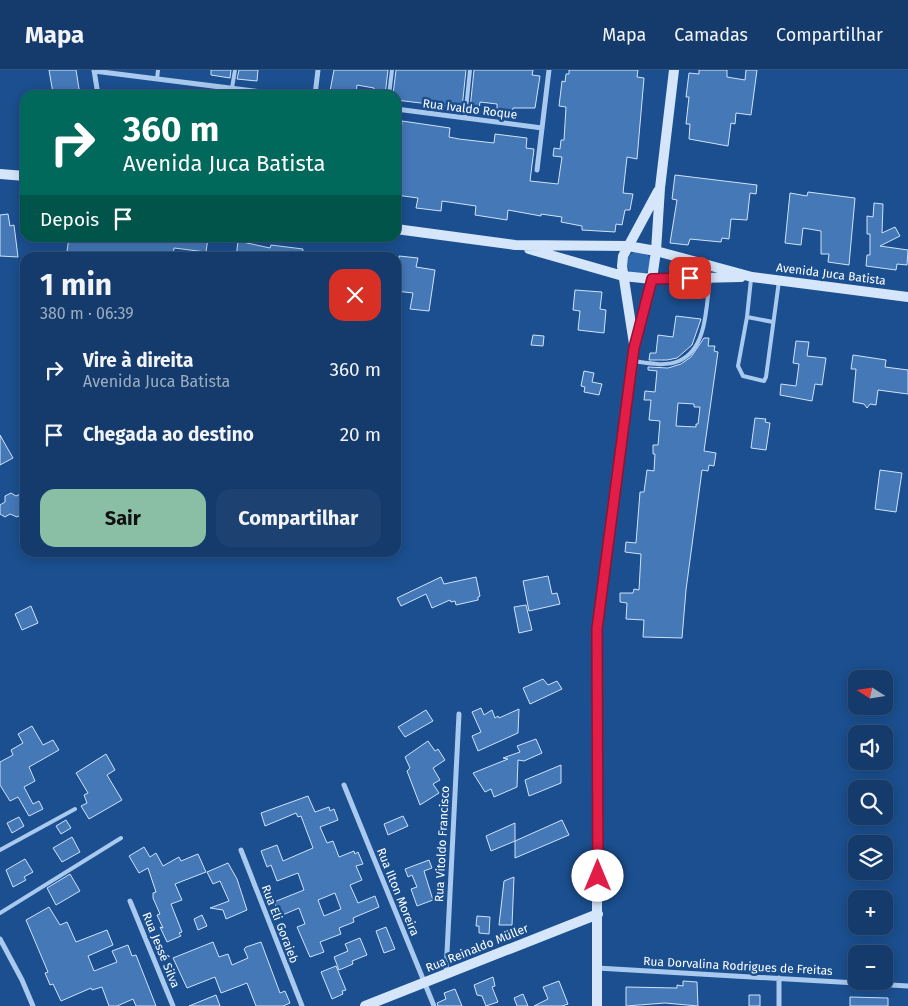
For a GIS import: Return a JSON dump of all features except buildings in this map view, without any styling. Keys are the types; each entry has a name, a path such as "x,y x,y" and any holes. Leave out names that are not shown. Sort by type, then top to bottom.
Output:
{"main road":[{"path":"598,1006 597,629 634,348 652,279 656,251 660,188 674,70"},
{"path":"0,174 20,176"},
{"path":"634,348 623,276 623,256 660,188"},
{"name":"Avenida Juca Batista","path":"401,230 515,245 628,246 656,251 752,277"},
{"name":"Avenida Juca Batista","path":"515,245 623,276 652,279 752,277 908,297"},
{"name":"Rua Reinaldo Müller","path":"365,1006 598,914"}],"street":[{"path":"97,90 94,70 247,90"},
{"path":"316,90 318,70"},
{"path":"537,170 549,70"},
{"name":"Rua Ivaldo Roque","path":"401,110 542,128"},
{"name":"Rua Vitoldo Francisco","path":"446,975 459,714"},
{"name":"Rua Ilton Moreira","path":"344,785 434,1006"},
{"name":"Rua Eli Goraieb","path":"241,850 302,1006"},
{"name":"Rua Jessé Silva","path":"130,901 173,1006"},
{"path":"0,939 22,980 33,1006"},
{"name":"Rua Dorvalina Rodrigues de Freitas","path":"597,968 908,986"},
{"path":"779,978 779,1006"}],"lane":[{"path":"157,79 158,70"},
{"path":"232,88 235,70"},
{"path":"390,90 392,70"},
{"path":"464,118 470,70"},
{"path":"752,277 738,366 743,376 759,381 764,381 766,377 779,280"},
{"path":"633,361 662,364 679,361 694,350 701,337 710,278"},
{"path":"747,317 774,322"},
{"path":"0,850 75,809"},
{"path":"0,912 121,838"}],"shaded area":[{"path":"639,251 644,252 650,258 650,268 644,274 639,275 634,274 628,268 627,263 628,258 634,252"}],"route":[{"path":"598,876 597,629 634,348 652,279 690,278"}]}
